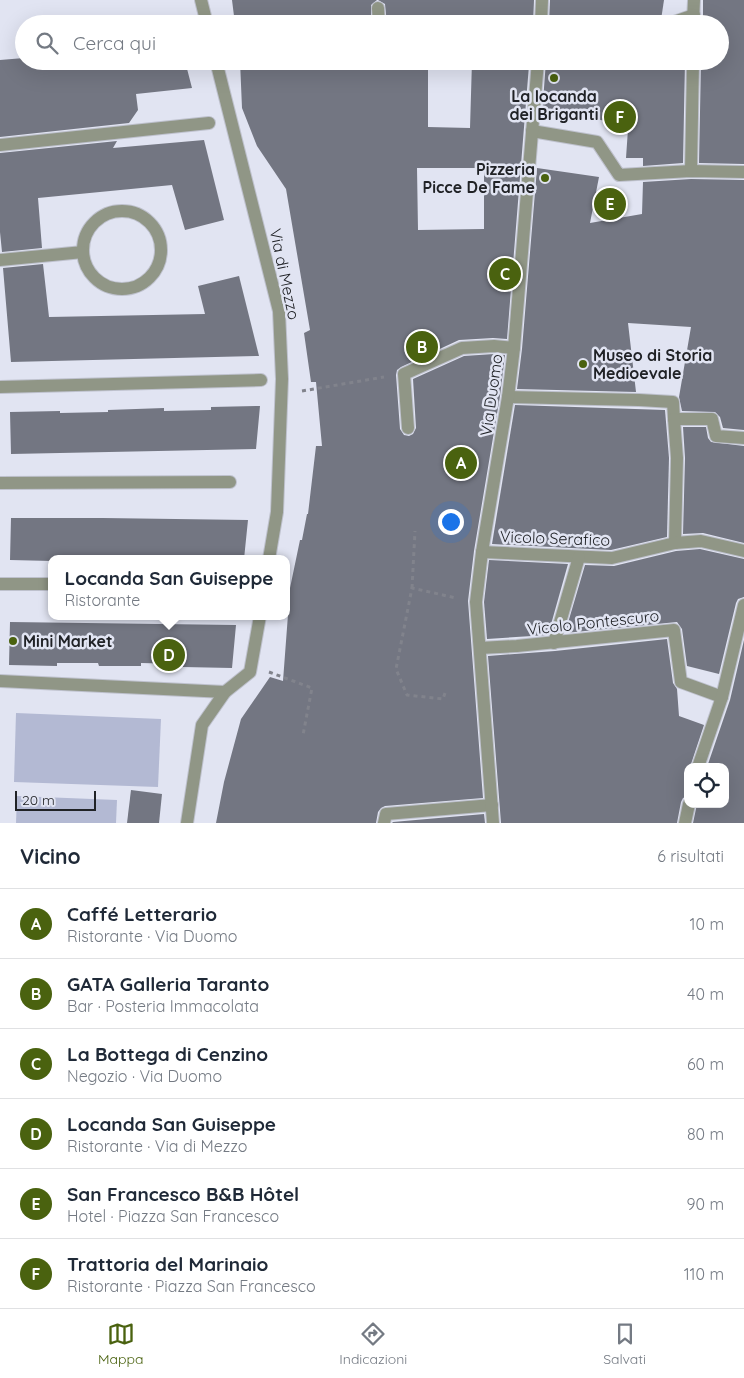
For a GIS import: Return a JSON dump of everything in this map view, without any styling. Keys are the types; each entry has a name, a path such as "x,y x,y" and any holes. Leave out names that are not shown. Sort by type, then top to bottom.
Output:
{"street":[{"path":"201,0 205,15"},
{"path":"541,15 542,0"},
{"path":"693,15 694,0"},
{"path":"378,8 378,15"},
{"name":"Via di Mezzo","path":"218,70 279,311 282,379 277,512 270,555"},
{"name":"Via Duomo","path":"493,823 476,602 514,348 537,70"},
{"path":"691,170 693,70"},
{"path":"0,145 209,123"},
{"path":"532,131 597,142 619,174 691,170 744,172"},
{"path":"115,211 130,212 149,222 155,230 161,246 160,256 154,273 138,286 124,289 107,286 93,276 85,263 83,252 84,240 90,228 102,216 115,211"},
{"path":"0,260 83,252"},
{"path":"408,428 404,374 462,348 494,346 514,348"},
{"path":"0,387 261,380"},
{"path":"508,397 673,402 677,458 675,543"},
{"path":"674,419 712,419 716,436 744,438"},
{"path":"0,483 230,482"},
{"name":"Vicolo Serafico","path":"482,552 612,558 675,543 701,541 744,551"},
{"path":"554,643 579,557"},
{"path":"0,584 48,584"},
{"path":"699,763 722,697 744,605"},
{"path":"187,823 202,725 225,692 250,672 259,620"},
{"name":"Vicolo Pontescuro","path":"480,648 554,643 674,630 681,682 722,697"},
{"path":"0,681 225,692"},
{"path":"385,819 492,805"},
{"path":"685,823 688,808"}],"path":[{"path":"282,379 300,377 302,392 404,374"},
{"path":"415,531 412,588 396,669 407,695 443,699 445,693"},
{"path":"412,588 476,602"},
{"path":"252,666 312,688 302,735"}],"shaded area":[{"path":"16,713 161,719 158,787 14,782"},
{"path":"17,796 117,800 116,823 16,823"}],"building":[{"path":"232,0 377,0 371,5 371,15 234,15"},
{"path":"378,0 534,0 533,15 386,15 385,4"},
{"path":"550,0 664,0 662,15 549,15"},
{"path":"703,0 744,0 744,164 699,163 701,70 729,70 729,15 703,15"},
{"path":"15,59 15,70 187,70 192,88 136,94 138,110 129,123 0,137 0,60"},
{"path":"240,70 428,70 428,127 470,128 472,70 529,70 507,339 459,340 401,367 397,370 396,375 400,429 404,435 409,436 413,434 416,428 413,379 464,356 505,355 474,551 468,601 483,798 385,806 378,812 376,823 216,823 224,782 241,719 270,677 283,681 288,620 290,620 290,588 300,540 302,540 308,514 316,446 322,446 316,382 311,382 304,333 310,330 286,189 257,146 242,108","holes":["417,168 484,168 484,229 418,230"]},
{"path":"545,70 685,70 683,163 643,166 643,158 626,158 628,129 598,119 542,115"},
{"path":"204,140 224,220 185,230 172,185 38,198 42,248 2,252 0,232 0,153 117,141 113,148"},
{"path":"537,168 599,177 590,223 642,214 643,182 691,179 744,180 744,430 723,428 720,417 715,412 682,411 679,397 691,327 628,323 636,392 517,389"},
{"path":"43,264 49,317 205,314 198,286 239,276 259,356 11,362 3,268"},
{"path":"515,405 665,410 669,458 667,537 611,550 492,544"},
{"path":"260,406 256,449 11,454 10,412 108,412 108,410 164,408 164,411 211,410 211,407"},
{"path":"683,427 706,427 708,438 711,442 744,446 744,543 703,533 683,534 685,458"},
{"path":"11,518 248,520 244,555 48,555 48,561 10,560"},
{"path":"700,549 744,559 744,597 738,599 736,603 719,674 687,666 682,629 677,622 565,633 585,565 614,566 676,551"},
{"path":"489,560 568,564 548,635 487,639 484,602"},
{"path":"10,622 236,625 232,668 183,667 182,664 141,663 141,666 99,666 98,663 57,663 57,666 9,665"},
{"path":"667,639 673,683 677,689 679,716 704,725 691,763 684,763 684,798 681,802 677,823 501,823 488,656"},
{"path":"744,640 744,823 693,823 696,808 729,808 729,763 708,763 730,700"},
{"path":"131,790 162,794 159,823 127,823"},
{"path":"484,814 485,823 392,823 393,822"}],"place":[{"name":"La locanda dei Briganti","path":"554,78"},
{"name":"Trattoria del Marinaio","path":"620,117"},
{"name":"Pizzeria Picce De Fame","path":"545,178"},
{"name":"San Francesco B&B Hôtel","path":"610,204"},
{"name":"La Bottega di Cenzino","path":"505,274"},
{"name":"GATA Galleria Taranto","path":"422,347"},
{"name":"Museo di Storia Medioevale","path":"583,364"},
{"name":"Caffé Letterario","path":"461,463"},
{"name":"Mini Market","path":"13,641"},
{"name":"Locanda San Guiseppe","path":"169,655"}]}
